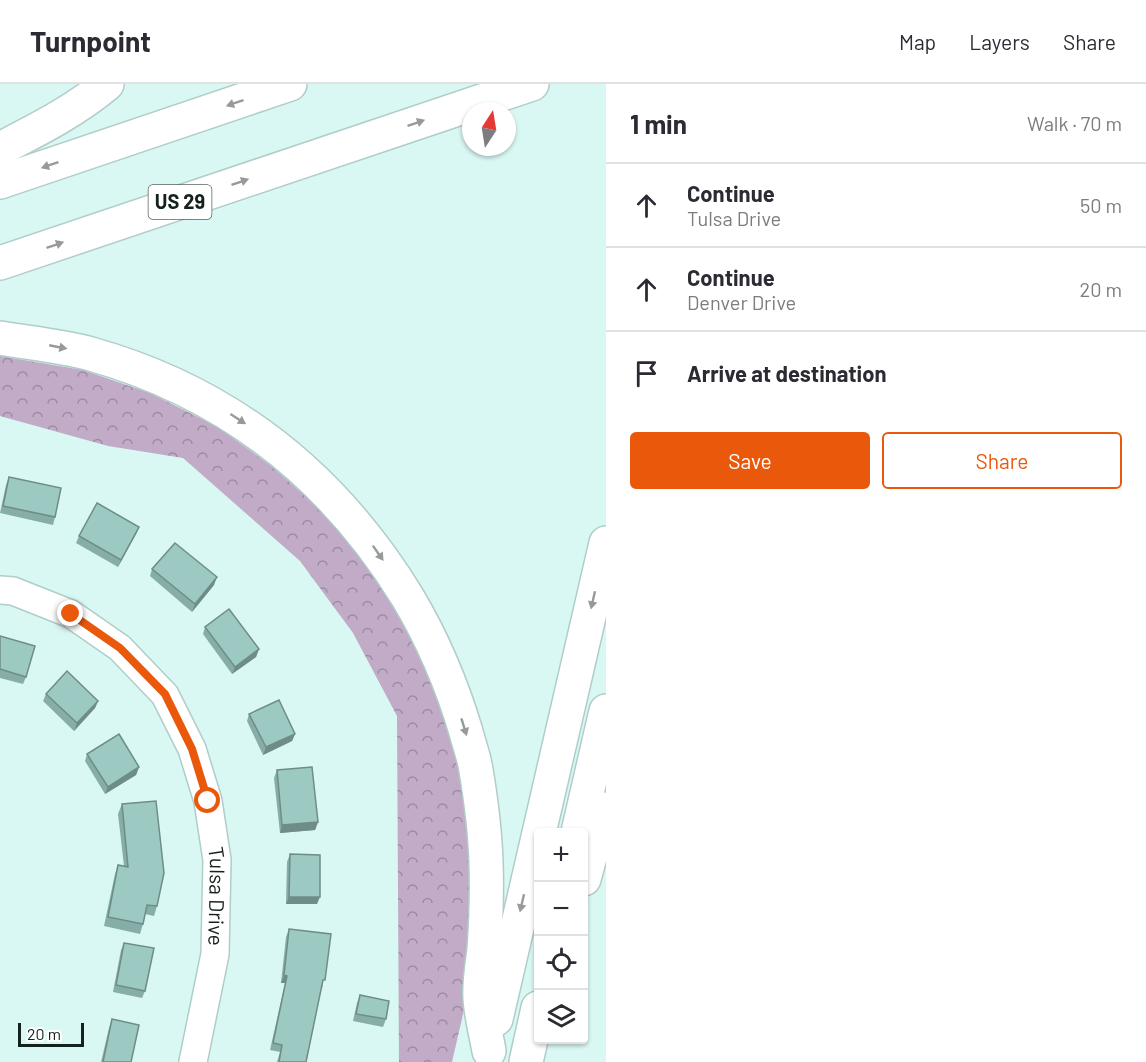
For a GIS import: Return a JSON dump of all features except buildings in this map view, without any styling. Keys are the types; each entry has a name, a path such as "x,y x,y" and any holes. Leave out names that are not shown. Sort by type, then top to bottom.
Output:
{"highway":[{"path":"0,149 34,132 107,84"},
{"path":"0,182 290,84"},
{"name":"US 29","path":"0,263 532,84"},
{"path":"0,338 42,344 100,357 142,371 222,410 266,438 303,469 339,505 385,562 423,624 446,672 476,766 486,861 485,927 480,998 487,1057"},
{"path":"487,1057 606,543"},
{"path":"579,828 606,711"},
{"path":"588,864 606,797"},
{"path":"526,1062 534,1026"}],"street":[{"name":"Tulsa Drive","path":"0,590 13,591 71,614 120,648 165,694 192,749 208,801 217,860 215,954 194,1062"}],"green space":[{"path":"0,356 83,370 150,393 218,427 274,468 334,522 388,596 433,679 455,744 472,844 467,997 452,1062 399,1062 397,716 353,633 300,561 183,458 108,446 0,416"}],"route":[{"path":"71,614 120,648 165,694 192,749 208,801"}]}
